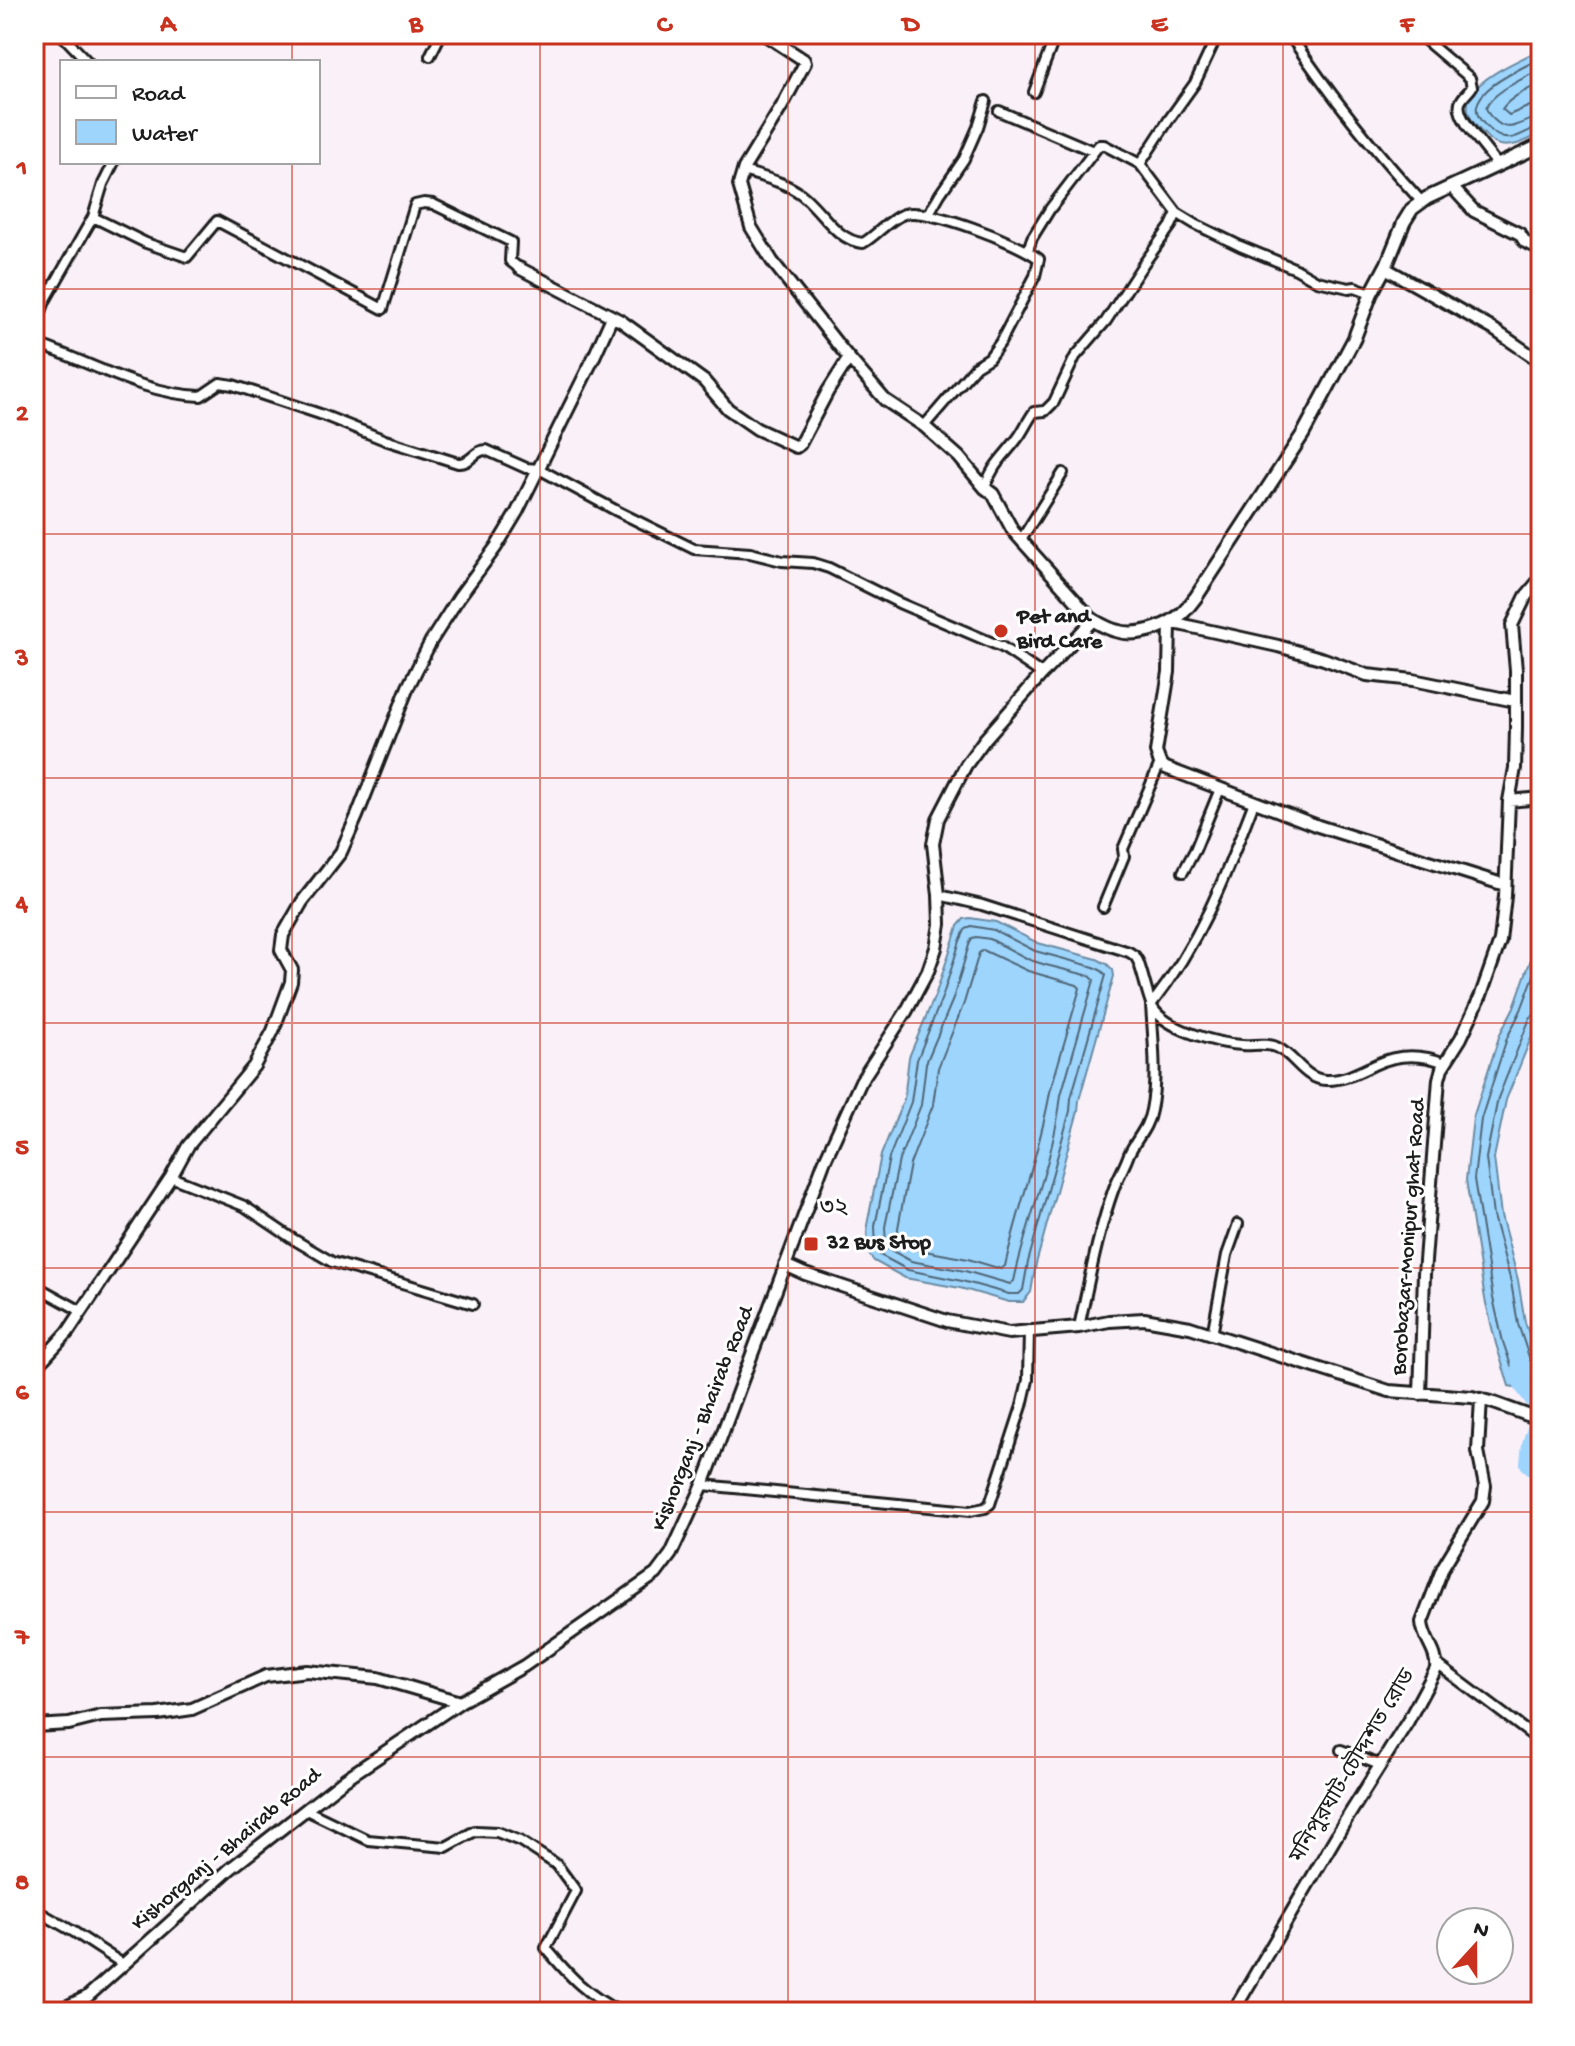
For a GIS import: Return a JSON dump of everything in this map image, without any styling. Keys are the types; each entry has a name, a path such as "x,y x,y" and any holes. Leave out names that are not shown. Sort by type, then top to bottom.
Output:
{"main road":[{"path":"1093,620 1127,633 1150,630 1182,614 1303,434 1354,339 1371,293 1412,209 1421,201 1541,145"}],"street":[{"path":"61,34 86,60"},
{"path":"430,56 441,34"},
{"path":"764,34 804,60 805,66 743,171 739,185 751,227 772,261 885,400 924,426 959,457 993,494 1013,531 1093,620"},
{"path":"1034,92 1056,34"},
{"path":"1140,164 1195,83 1218,34"},
{"path":"1289,34 1324,83 1421,201"},
{"path":"1418,34 1470,78 1471,90 1460,104 1462,117 1497,165"},
{"path":"928,215 964,159 986,101"},
{"path":"999,111 1093,151"},
{"path":"1028,250 1050,209 1093,151 1104,145 1140,164 1177,213 1210,233 1317,281 1371,293"},
{"path":"113,164 93,217 45,301 37,323 34,346 48,348 133,381 172,392 201,396 220,383 233,385 458,463 468,461 484,450 526,468 539,469 694,549 750,553 829,568 899,603 1002,647 1042,674"},
{"path":"743,171 798,192 831,226 853,243 863,243 907,213 928,215 992,235 1028,250 1039,259 1038,268 1000,343 924,426"},
{"path":"1452,187 1474,211 1520,234 1525,242 1541,249"},
{"path":"93,217 146,243 187,257 217,221 383,309 415,205 433,204 511,242 510,261 517,267 621,321 704,381 728,409 796,447 849,358"},
{"path":"985,488 990,472 1023,432 1034,412 1045,411 1054,402 1075,357 1106,321 1177,213"},
{"path":"1385,268 1493,329 1541,362"},
{"path":"34,1369 68,1332 171,1177 188,1146 254,1066 273,1031 293,975 281,950 283,935 302,902 347,840 394,719 431,641 496,547 539,469 612,317"},
{"path":"1021,540 1063,473"},
{"name":"Borobazar-Monipur ghat Road","path":"1420,1394 1424,1274 1439,1079 1481,995 1500,941 1509,801 1515,768 1516,670 1512,625 1526,596 1541,578"},
{"name":"Kishorganj - Bhairab Road","path":"55,2012 87,1997 230,1869 366,1764 460,1702 524,1666 656,1574 671,1554 703,1485 824,1162 861,1081 906,1012 928,971 940,924 933,844 938,819 975,752 1093,620"},
{"path":"1505,885 1361,841 1166,768 1157,758 1157,740 1169,672 1170,622 1278,646 1367,675 1413,680 1515,701"},
{"path":"1103,907 1124,856 1123,849 1160,763"},
{"path":"1183,872 1220,789"},
{"path":"1509,801 1541,798"},
{"path":"1151,1005 1197,938 1254,802"},
{"path":"939,895 982,905 1129,952 1138,961 1151,1005 1154,1058 1152,1109 1144,1131 1114,1186 1079,1327"},
{"path":"1151,1005 1166,1022 1206,1038 1239,1045 1276,1046 1319,1080 1337,1080 1353,1075 1386,1059 1416,1055 1445,1063"},
{"path":"171,1177 244,1206 332,1262 473,1304"},
{"path":"1212,1335 1227,1255 1238,1224"},
{"path":"785,1265 947,1321 1009,1333 1144,1319 1190,1327 1389,1391 1481,1399 1541,1420"},
{"path":"34,1285 81,1311"},
{"path":"703,1485 970,1511 985,1508 990,1504 1022,1406 1028,1380 1029,1330"},
{"name":"মনিপুরঘাট-চৌদ্দশত রোড","path":"1233,2012 1408,1721 1437,1664 1422,1632 1422,1622 1443,1567 1485,1494 1478,1451 1481,1399"},
{"path":"1437,1664 1541,1742"},
{"path":"34,1726 69,1724 101,1716 192,1709 266,1676 307,1671 378,1678 460,1702"},
{"path":"1341,1750 1380,1765"},
{"path":"306,1810 368,1840 446,1847 475,1831 497,1832 520,1841 557,1865 576,1891 546,1948 568,1974 596,1999 620,2012"},
{"path":"34,1909 123,1964"}],"water":[{"path":"1541,49 1541,133 1516,144 1496,144 1471,119 1469,100 1477,87 1491,75"},
{"path":"964,919 996,922 1038,943 1097,959 1113,970 1114,976 1031,1292 1023,1302 1009,1302 960,1288 905,1278 874,1261 868,1253 867,1225 881,1155 904,1099 909,1057 936,993 958,926"},
{"path":"1541,931 1541,1013 1506,1100 1494,1158 1501,1215 1525,1322 1541,1368 1541,1386 1526,1389 1509,1386 1496,1344 1485,1299 1466,1180 1473,1118 1500,1034 1514,1007"}],"waterway":[{"path":"1520,1368 1523,1385 1537,1404 1540,1416 1529,1463 1541,1473"}],"place":[{"name":"Pet and Bird Care","path":"1001,631"},
{"name":"32 Bus Stop","path":"811,1244"}],"district":[{"name":"৩২","path":"834,1209"}]}
